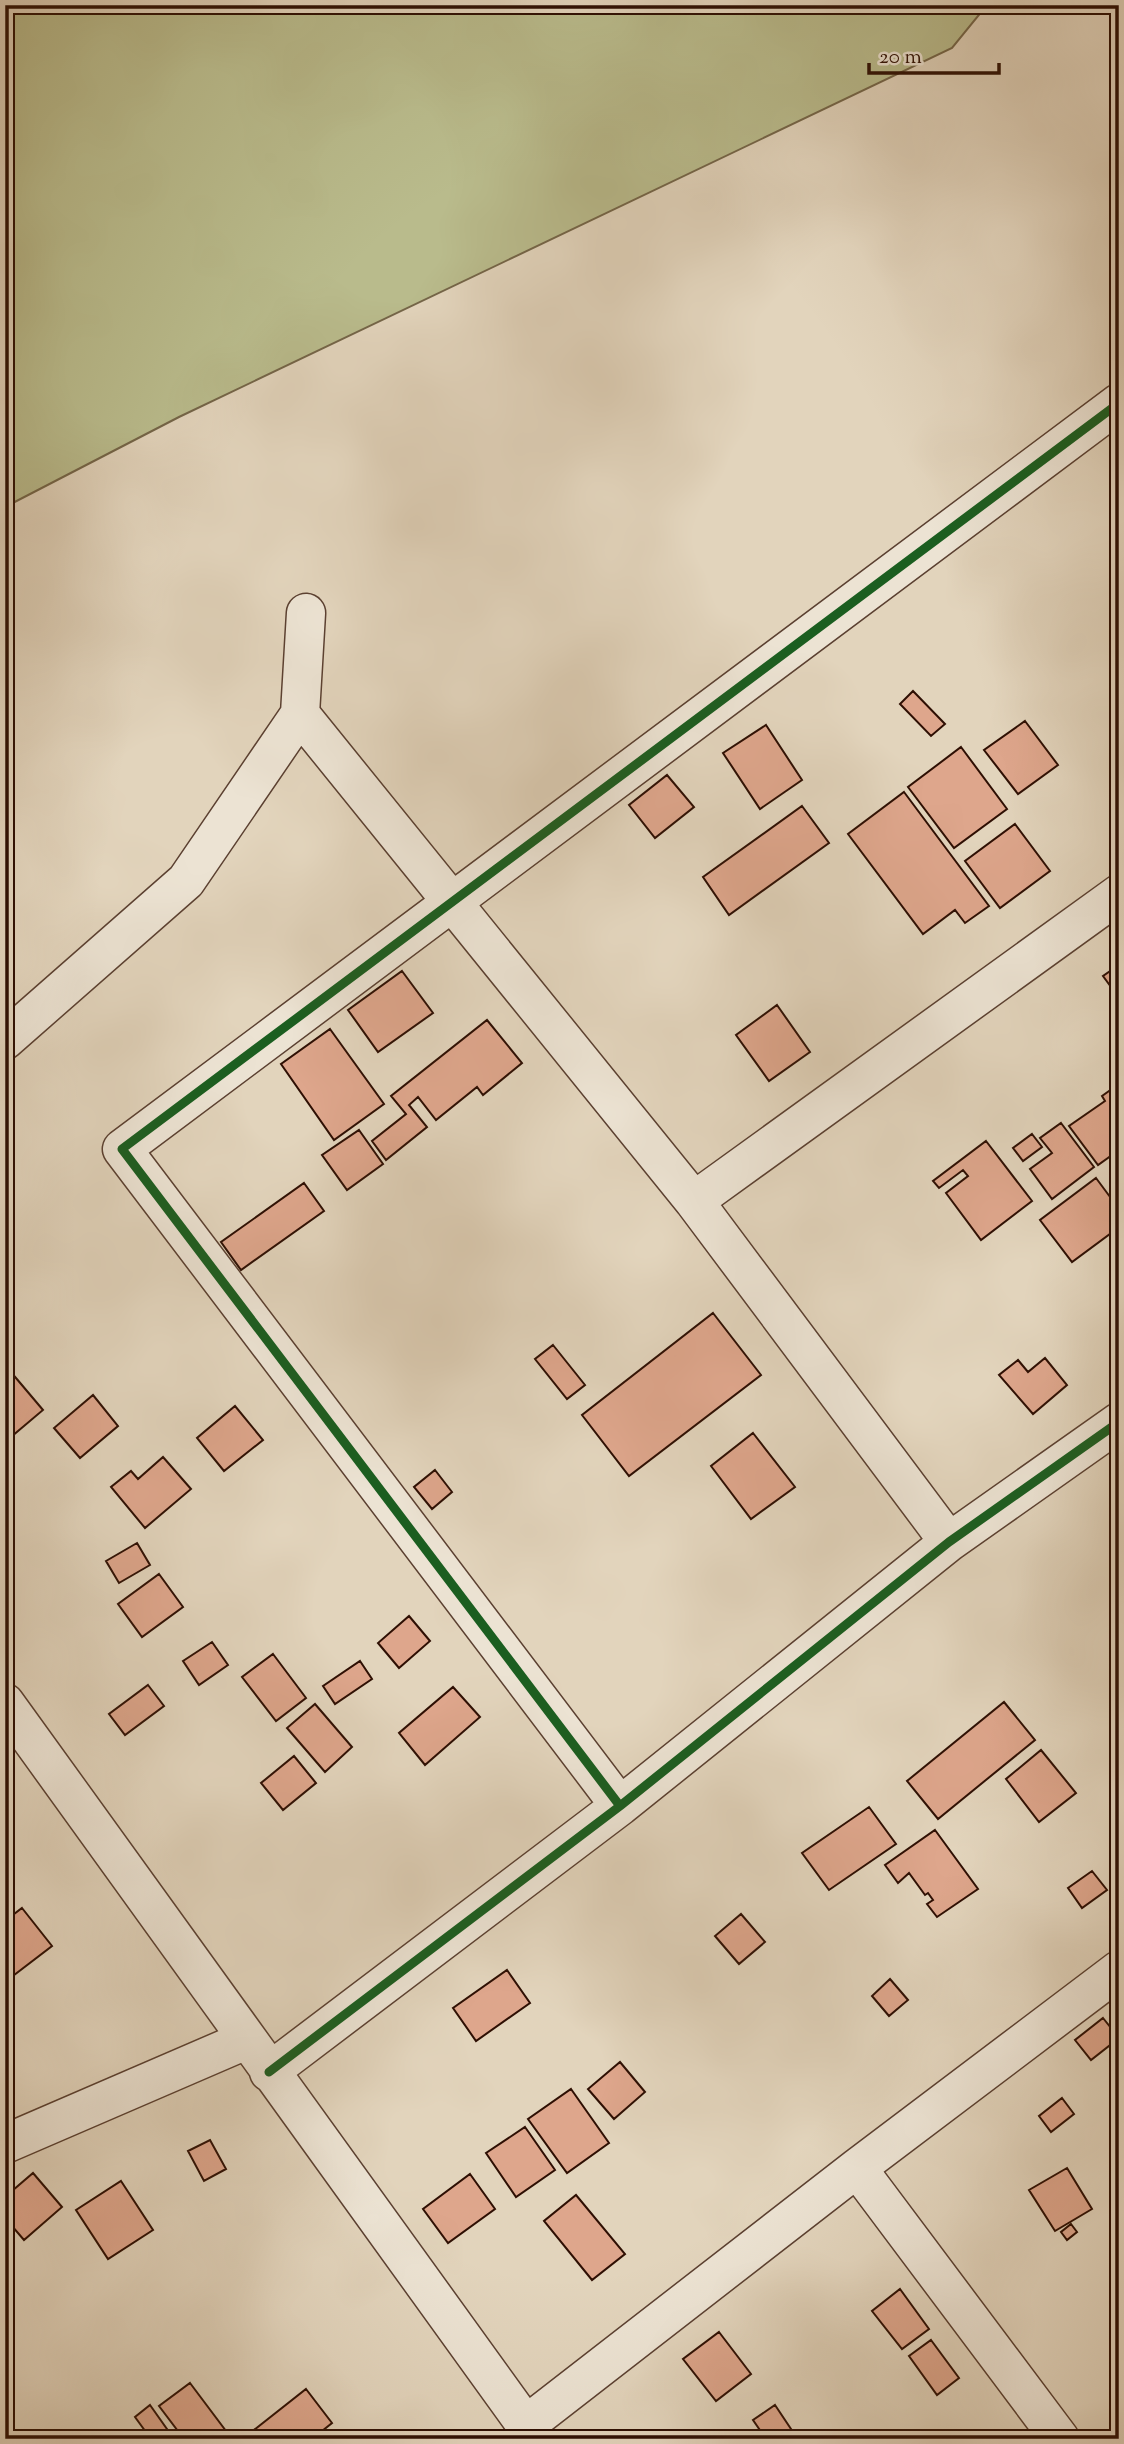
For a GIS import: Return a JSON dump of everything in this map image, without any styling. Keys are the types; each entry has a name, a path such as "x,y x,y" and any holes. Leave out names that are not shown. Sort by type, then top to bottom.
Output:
{"street":[{"path":"621,1806 122,1149 1118,405"},
{"path":"5,1040 186,881 300,714 306,613"},
{"path":"300,714 694,1201 949,1542"},
{"path":"694,1201 1119,894"},
{"path":"269,2072 621,1806 949,1542 1119,1422"},
{"path":"5,1703 531,2432 857,2168 1119,1970"},
{"path":"5,2144 246,2040"},
{"path":"857,2168 1060,2439"}],"green space":[{"path":"5,5 987,5 952,48 179,417 5,507"}],"building":[{"path":"913,691 945,724 931,736 900,704"},
{"path":"1025,721 1058,765 1018,794 984,750"},
{"path":"766,725 802,780 760,809 723,753"},
{"path":"961,747 1007,809 954,848 908,787"},
{"path":"667,775 694,807 655,838 629,805"},
{"path":"904,792 989,906 965,923 955,910 923,934 848,834"},
{"path":"802,806 829,843 729,915 703,877"},
{"path":"1015,824 1050,871 1000,908 965,861"},
{"path":"1119,965 1119,998 1103,976"},
{"path":"402,971 433,1013 378,1052 348,1010"},
{"path":"777,1005 810,1052 769,1081 736,1035"},
{"path":"487,1020 522,1063 483,1095 477,1087 436,1120 418,1097 409,1105 427,1127 386,1160 372,1141 406,1114 391,1096"},
{"path":"330,1029 384,1104 334,1140 281,1064"},
{"path":"1119,1084 1119,1150 1098,1165 1069,1126 1105,1101 1102,1096"},
{"path":"1061,1123 1094,1167 1052,1199 1030,1169 1052,1153 1040,1138"},
{"path":"359,1130 383,1164 347,1190 322,1155"},
{"path":"1032,1134 1042,1147 1023,1161 1013,1148"},
{"path":"986,1141 1032,1201 981,1240 946,1193 968,1176 963,1170 939,1188 933,1181"},
{"path":"1096,1178 1119,1209 1119,1246 1110,1234 1072,1262 1040,1220"},
{"path":"304,1183 324,1211 241,1270 221,1242"},
{"path":"713,1313 761,1375 629,1476 582,1415"},
{"path":"553,1345 585,1385 567,1399 535,1359"},
{"path":"1045,1358 1067,1385 1033,1414 999,1375 1018,1360 1028,1372"},
{"path":"5,1365 43,1410 5,1442"},
{"path":"93,1395 118,1426 80,1458 54,1428"},
{"path":"235,1406 263,1440 224,1471 197,1438"},
{"path":"753,1433 795,1487 751,1519 711,1466"},
{"path":"163,1457 191,1489 145,1528 111,1487 131,1471 138,1479"},
{"path":"435,1470 452,1492 432,1509 414,1487"},
{"path":"137,1543 150,1565 119,1583 106,1561"},
{"path":"159,1574 183,1607 142,1637 118,1604"},
{"path":"409,1616 430,1641 399,1668 378,1643"},
{"path":"212,1642 228,1665 199,1685 183,1661"},
{"path":"273,1654 306,1698 276,1721 242,1677"},
{"path":"360,1661 372,1679 335,1704 323,1686"},
{"path":"148,1685 164,1706 125,1735 109,1714"},
{"path":"453,1687 480,1717 425,1765 399,1733"},
{"path":"1004,1702 1035,1740 938,1819 907,1781"},
{"path":"315,1704 352,1747 325,1772 287,1728"},
{"path":"1041,1750 1076,1793 1039,1822 1006,1779"},
{"path":"294,1756 316,1783 283,1810 261,1783"},
{"path":"869,1807 896,1844 829,1890 802,1853"},
{"path":"935,1830 978,1889 937,1917 927,1904 933,1900 928,1893 925,1895 909,1873 898,1883 885,1865"},
{"path":"1092,1871 1107,1890 1082,1908 1068,1888"},
{"path":"22,1908 52,1946 5,1982 5,1921"},
{"path":"741,1914 765,1942 739,1964 715,1936"},
{"path":"507,1970 530,2003 476,2041 453,2008"},
{"path":"890,1979 908,2000 889,2016 872,1996"},
{"path":"1103,2018 1119,2038 1091,2060 1075,2040"},
{"path":"620,2062 645,2092 614,2119 588,2089"},
{"path":"571,2089 609,2143 567,2173 528,2119"},
{"path":"1062,2098 1074,2114 1051,2132 1039,2116"},
{"path":"525,2127 555,2170 516,2197 486,2153"},
{"path":"210,2140 226,2169 204,2181 188,2151"},
{"path":"1067,2168 1092,2209 1055,2231 1029,2190"},
{"path":"33,2173 62,2207 24,2240 5,2218 5,2197"},
{"path":"470,2174 495,2209 448,2243 423,2209"},
{"path":"121,2181 153,2230 108,2259 76,2210"},
{"path":"576,2195 625,2254 592,2280 544,2221"},
{"path":"1071,2224 1077,2232 1067,2240 1061,2232"},
{"path":"900,2289 929,2329 902,2349 872,2311"},
{"path":"719,2332 751,2374 716,2401 683,2359"},
{"path":"931,2340 959,2378 937,2395 909,2356"},
{"path":"190,2383 232,2439 184,2439 159,2406"},
{"path":"306,2389 332,2423 312,2439 245,2437"},
{"path":"150,2405 174,2439 151,2439 135,2417"},
{"path":"775,2405 793,2432 783,2439 766,2439 753,2420"}],"cycle path":[{"path":"620,1806 122,1149 1119,403"},
{"path":"269,2072 620,1806 949,1542 1119,1422"}]}
